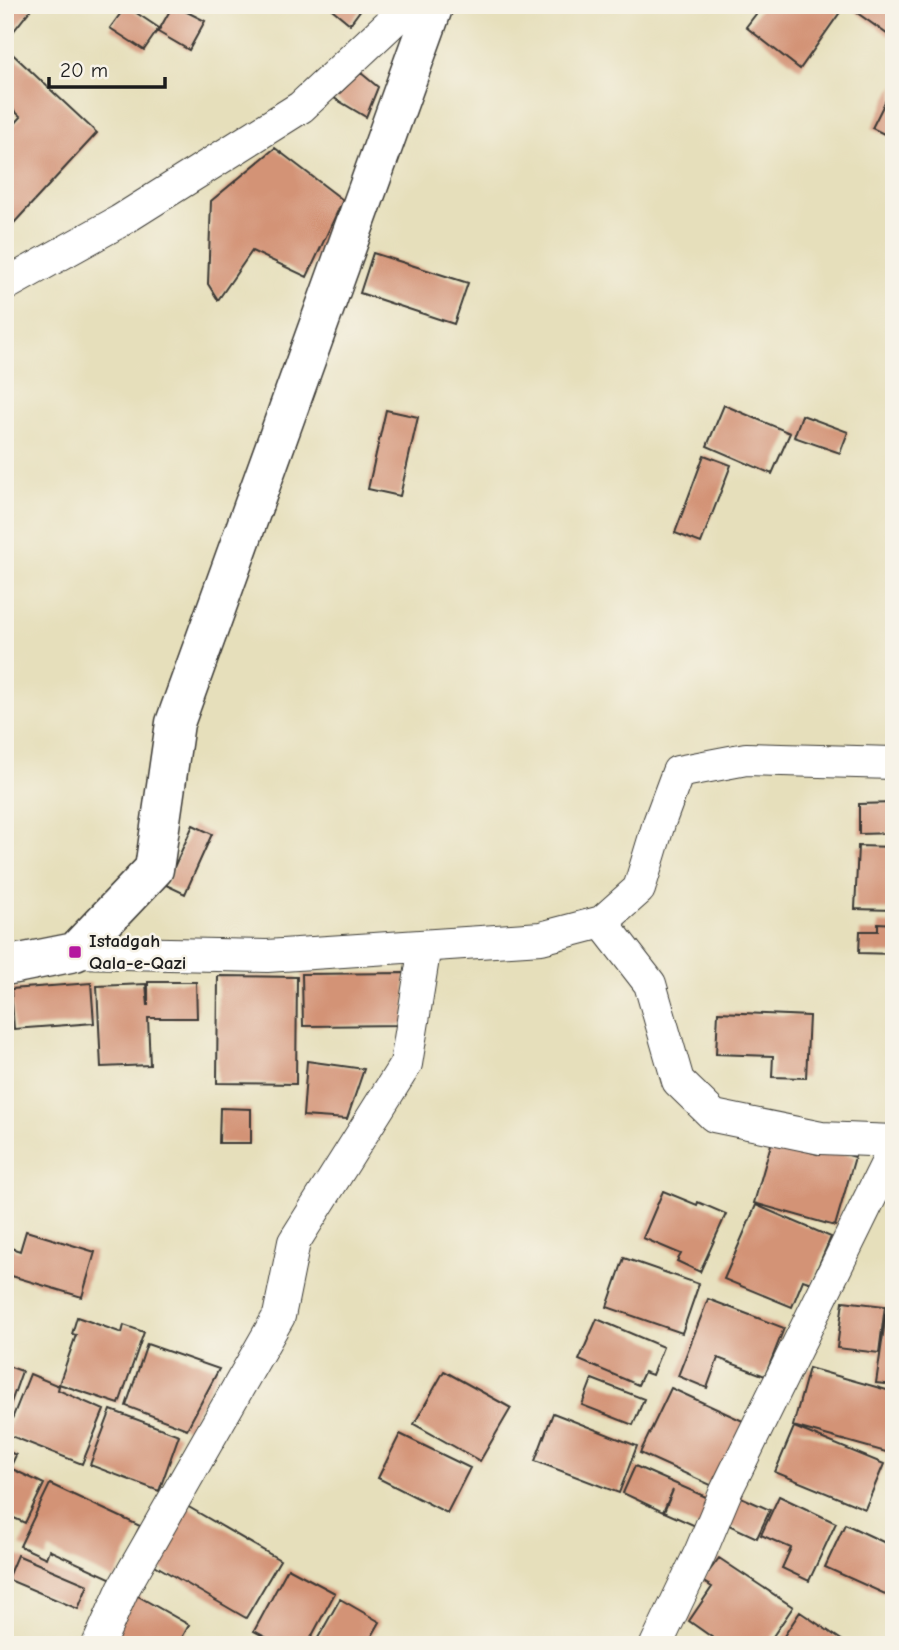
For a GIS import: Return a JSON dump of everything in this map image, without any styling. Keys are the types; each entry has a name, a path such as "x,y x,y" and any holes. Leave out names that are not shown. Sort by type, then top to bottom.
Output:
{"street":[{"path":"5,285 120,221 301,107 410,5"},
{"path":"75,952 153,869 175,723 434,5"},
{"path":"5,966 75,952 267,956 541,938 602,922 639,889 678,772 746,759 894,763"},
{"path":"602,922 650,984 678,1081 714,1116 821,1138 894,1141"},
{"path":"98,1645 123,1589 279,1316 294,1242 406,1064 425,946"},
{"path":"656,1645 726,1491 894,1149"}],"building":[{"path":"5,5 34,5 5,42"},
{"path":"173,5 205,21 189,50 158,32"},
{"path":"327,5 364,5 350,24"},
{"path":"763,5 840,5 843,8 800,69 746,27"},
{"path":"846,5 894,5 894,39"},
{"path":"126,6 159,28 144,50 110,28"},
{"path":"5,47 97,133 13,224 5,217 5,135 21,117 5,102"},
{"path":"361,73 378,87 366,117 334,98"},
{"path":"894,84 894,139 872,128"},
{"path":"275,148 343,200 307,277 252,251 218,300 208,284 211,201"},
{"path":"373,253 468,283 454,324 360,293"},
{"path":"724,405 790,433 772,474 707,446"},
{"path":"386,410 418,417 400,496 368,489"},
{"path":"802,415 848,432 840,453 794,437"},
{"path":"704,455 731,465 701,543 675,533"},
{"path":"894,803 894,833 859,834 859,804"},
{"path":"193,825 212,834 185,894 166,885"},
{"path":"858,846 894,847 893,910 855,909"},
{"path":"878,923 894,924 894,954 859,953 860,931 878,931"},
{"path":"405,973 406,1025 303,1026 302,974"},
{"path":"218,976 297,977 296,1084 217,1083"},
{"path":"148,982 196,982 197,1018 148,1018 150,1065 101,1067 97,986 146,984 148,1006"},
{"path":"91,983 94,1023 14,1029 11,989"},
{"path":"718,1012 809,1016 806,1078 772,1077 773,1056 716,1054"},
{"path":"307,1061 364,1069 347,1119 303,1116"},
{"path":"220,1108 251,1109 251,1143 219,1143"},
{"path":"772,1141 817,1154 819,1146 855,1157 835,1226 754,1203"},
{"path":"663,1191 726,1214 700,1272 677,1261 681,1254 643,1238"},
{"path":"756,1205 831,1237 811,1283 803,1280 792,1307 724,1279"},
{"path":"26,1231 95,1252 82,1297 5,1274 5,1246 20,1251"},
{"path":"624,1258 699,1284 682,1333 607,1307"},
{"path":"708,1299 784,1328 765,1376 718,1358 707,1388 678,1376"},
{"path":"843,1301 885,1306 879,1353 837,1348"},
{"path":"886,1314 894,1316 894,1385 876,1383"},
{"path":"77,1317 122,1333 124,1325 144,1332 119,1404 59,1384 76,1335 72,1334"},
{"path":"597,1319 663,1347 652,1375 644,1372 638,1385 579,1360"},
{"path":"147,1344 219,1369 187,1429 126,1406"},
{"path":"5,1365 22,1371 6,1417 5,1417"},
{"path":"809,1368 894,1392 893,1454 793,1426"},
{"path":"444,1371 511,1408 480,1461 414,1424"},
{"path":"30,1374 59,1386 58,1390 104,1410 82,1464 6,1434"},
{"path":"592,1379 644,1399 633,1425 582,1405"},
{"path":"671,1388 745,1422 715,1487 640,1453"},
{"path":"111,1410 179,1435 159,1491 90,1465"},
{"path":"553,1413 637,1446 619,1493 535,1461"},
{"path":"794,1427 884,1464 865,1509 775,1472"},
{"path":"400,1434 470,1468 447,1513 378,1478"},
{"path":"5,1450 16,1455 10,1468 44,1484 25,1523 5,1514"},
{"path":"635,1466 713,1500 700,1528 664,1512 673,1490 663,1512 623,1493"},
{"path":"894,1482 894,1531 887,1530"},
{"path":"50,1484 140,1526 114,1580 49,1550 46,1558 20,1546"},
{"path":"732,1493 770,1510 757,1538 720,1521"},
{"path":"779,1496 836,1523 809,1581 782,1568 791,1548 761,1535"},
{"path":"180,1502 280,1560 246,1618 146,1560"},
{"path":"845,1524 894,1547 894,1598 825,1567"},
{"path":"17,1555 88,1585 78,1609 7,1579"},
{"path":"719,1558 793,1607 767,1645 723,1645 689,1621 712,1587 702,1581"},
{"path":"288,1568 335,1593 307,1645 280,1645 254,1631"},
{"path":"136,1595 189,1625 178,1645 124,1645 112,1638"},
{"path":"340,1599 380,1622 367,1645 314,1645"},
{"path":"800,1612 849,1645 778,1645"}],"place":[{"name":"Istadgah Qala-e-Qazi","path":"75,952"}]}
